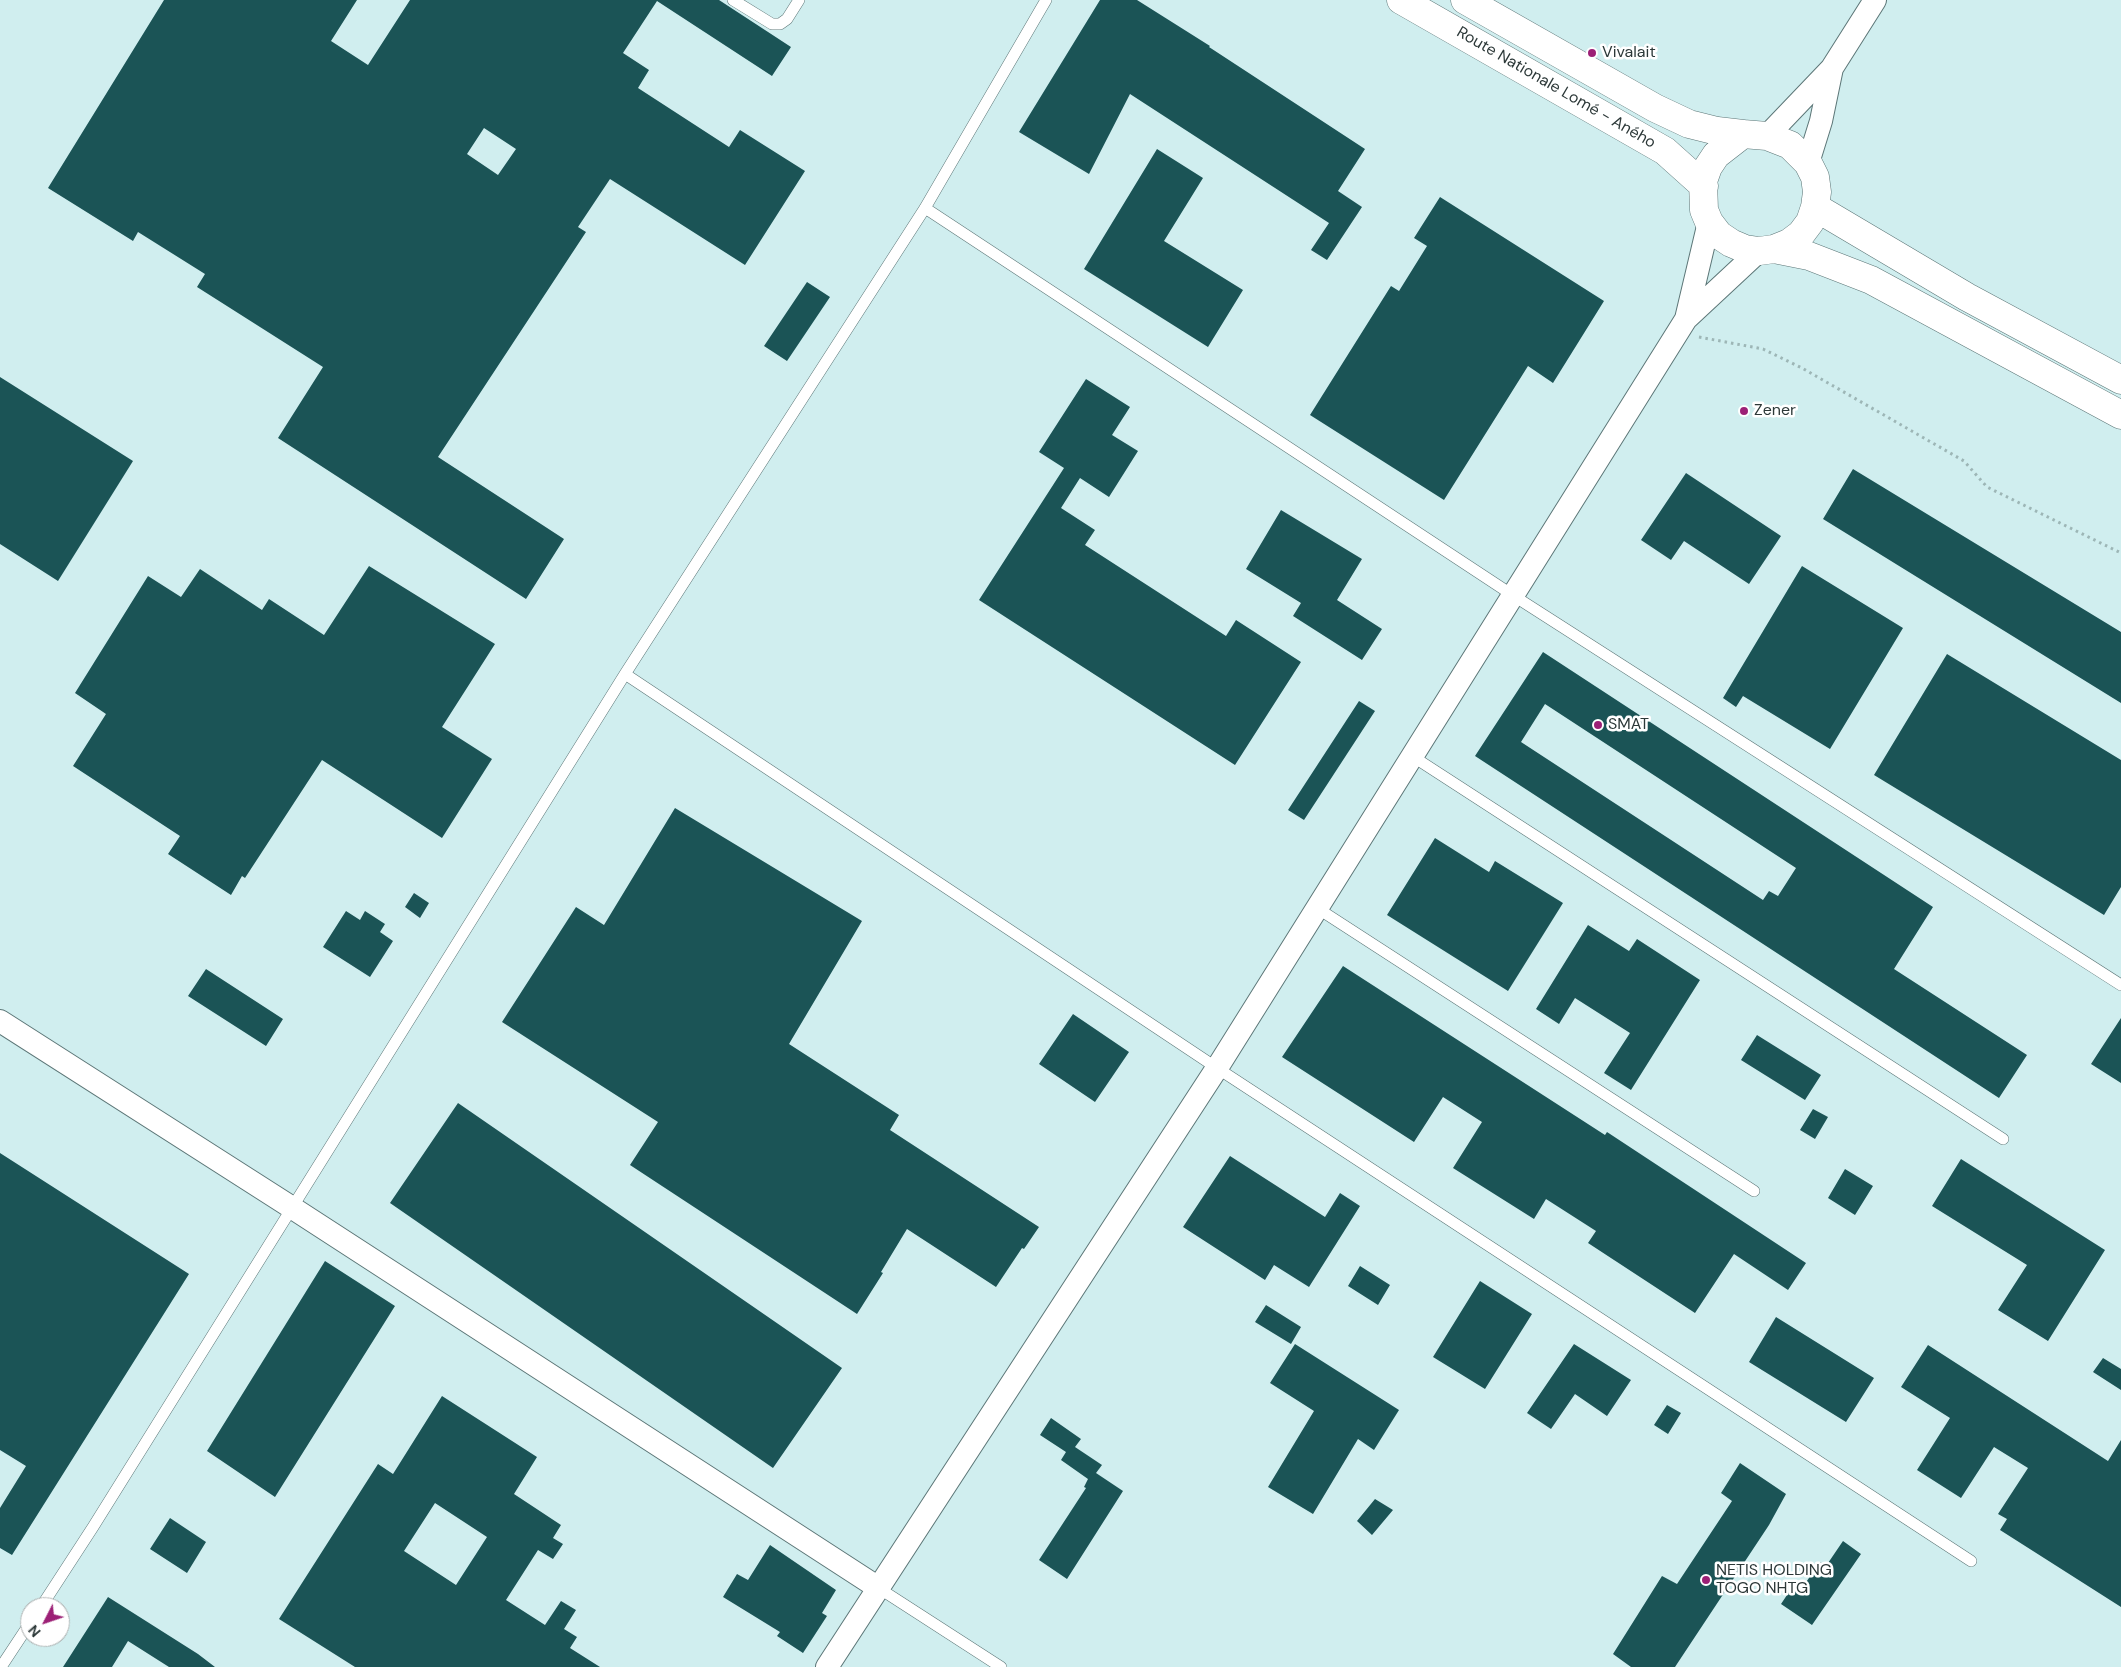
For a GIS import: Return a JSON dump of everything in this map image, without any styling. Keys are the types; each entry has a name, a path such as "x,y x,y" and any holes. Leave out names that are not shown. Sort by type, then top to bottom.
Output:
{"highway":[{"name":"Route Nationale Lomé - Aného","path":"1401,0 1665,151 1704,186"},
{"name":"Route Nationale Lomé - Aného","path":"1465,0 1655,108 1689,124 1755,135"},
{"path":"1767,250 1789,243 1801,234 1810,222 1817,192 1815,177 1808,163 1790,145 1755,135 1716,155 1708,167 1703,181 1704,210 1709,222 1731,244 1745,249 1808,256 1840,266 1871,280 2121,415"},
{"path":"1815,207 1967,297 2121,380"}],"street":[{"path":"1755,135 1832,68 1875,0"},
{"path":"1808,163 1821,121 1832,68"},
{"path":"827,1667 877,1587 1217,1068 1514,596 1681,326 1709,222"},
{"path":"1681,326 1767,250"},
{"path":"0,1022 291,1207 877,1587"}],"lane":[{"path":"733,0 772,24 780,24 787,19 799,0"},
{"path":"47,1597 104,1510 291,1207 625,674 925,208 1046,0"},
{"path":"925,208 1514,596 2121,985"},
{"path":"625,674 1217,1068 1971,1561"},
{"path":"1412,756 2002,1140"},
{"path":"1317,908 1754,1191"},
{"path":"877,1587 1000,1667"},
{"path":"2,1667 20,1639"}],"path":[{"path":"1681,326 1763,349 1771,353 1860,401 1964,461 1987,487 2121,554"}],"building":[{"path":"164,0 357,0 331,41 368,65 410,0 719,0 791,47 772,76 657,1 623,53 649,70 638,88 729,147 740,130 805,171 745,265 610,179 578,227 586,232 438,457 564,539 526,599 278,438 323,367 197,287 205,274 138,232 133,241 48,188","holes":["484,128 516,149 498,175 467,154"]},
{"path":"1100,0 1137,0 1365,149 1338,191 1362,207 1327,260 1311,250 1329,223 1130,94 1089,174 1019,132"},
{"path":"1157,149 1203,178 1164,241 1243,290 1208,347 1084,269"},
{"path":"1440,197 1604,301 1553,383 1528,366 1444,500 1310,415 1391,286 1399,291 1427,246 1414,238"},
{"path":"807,282 830,297 787,361 764,346"},
{"path":"0,377 133,461 58,581 0,544"},
{"path":"1086,379 1130,407 1112,435 1138,451 1109,497 1080,478 1061,508 1095,530 1085,545 1226,636 1236,620 1301,662 1235,765 979,600 1064,468 1039,452"},
{"path":"1853,469 2121,632 2121,703 1823,519"},
{"path":"1686,473 1781,536 1749,584 1684,541 1671,560 1641,540"},
{"path":"1281,510 1362,559 1337,600 1382,629 1362,660 1293,616 1301,603 1246,569"},
{"path":"369,566 495,644 442,727 492,759 442,838 322,760 245,878 242,876 231,895 168,854 180,836 73,766 106,714 75,693 148,576 181,597 200,569 262,610 269,599 324,635"},
{"path":"1802,566 1903,628 1830,749 1743,696 1736,707 1723,698"},
{"path":"1543,652 1933,907 1894,969 2027,1055 1999,1098 1475,756","holes":["1545,704 1796,868 1778,896 1769,891 1763,900 1521,742"]},
{"path":"1947,654 2121,760 2121,887 2104,915 1874,775"},
{"path":"1359,701 1375,711 1304,820 1288,810"},
{"path":"675,808 862,921 789,1044 899,1115 890,1130 1039,1227 1024,1249 1022,1248 996,1287 907,1229 881,1272 883,1273 857,1314 630,1165 658,1122 502,1022 576,907 604,925"},
{"path":"1435,838 1489,872 1495,861 1563,903 1508,991 1387,915"},
{"path":"414,893 429,903 420,918 405,907"},
{"path":"346,911 360,920 365,911 385,924 380,932 393,941 370,977 323,947"},
{"path":"1588,925 1629,951 1637,939 1700,980 1631,1090 1604,1073 1630,1033 1575,998 1559,1024 1536,1009"},
{"path":"1343,966 1605,1135 1607,1132 1806,1263 1788,1290 1734,1254 1695,1313 1588,1243 1596,1231 1546,1199 1534,1219 1453,1168 1482,1122 1443,1097 1414,1142 1282,1057"},
{"path":"206,969 283,1019 266,1046 188,996"},
{"path":"1073,1014 1129,1052 1095,1102 1039,1064"},
{"path":"2121,1018 2121,1083 2091,1064"},
{"path":"1757,1035 1821,1075 1805,1100 1741,1060"},
{"path":"458,1103 842,1368 773,1468 390,1203"},
{"path":"1813,1109 1828,1117 1815,1139 1800,1130"},
{"path":"0,1153 189,1274 12,1555 0,1548 0,1508 26,1466 0,1450"},
{"path":"1230,1156 1325,1217 1340,1193 1360,1206 1309,1287 1274,1265 1265,1280 1183,1227"},
{"path":"1961,1159 2105,1250 2048,1341 1998,1310 2027,1265 1932,1206"},
{"path":"1845,1169 1873,1186 1855,1215 1828,1198"},
{"path":"325,1261 395,1306 275,1497 207,1451"},
{"path":"1360,1266 1390,1285 1378,1305 1348,1286"},
{"path":"1480,1281 1532,1314 1485,1389 1433,1357"},
{"path":"1266,1305 1301,1327 1291,1344 1255,1322"},
{"path":"1776,1317 1874,1378 1846,1422 1749,1362"},
{"path":"1295,1344 1399,1410 1374,1450 1358,1439 1313,1514 1268,1487 1314,1411 1270,1383"},
{"path":"1574,1344 1631,1380 1607,1416 1575,1394 1551,1429 1527,1413"},
{"path":"1928,1345 2108,1461 2121,1440 2121,1607 2000,1530 2007,1519 1998,1514 2028,1468 1994,1447 1961,1498 1917,1470 1950,1418 1901,1387"},
{"path":"2103,1358 2121,1369 2121,1390 2093,1372"},
{"path":"442,1396 537,1457 514,1494 561,1525 553,1538 563,1544 553,1559 538,1550 506,1600 545,1625 561,1601 576,1610 564,1629 577,1637 570,1648 600,1667 355,1667 279,1619 378,1464 393,1474","holes":["435,1503 487,1537 456,1585 404,1551"]},
{"path":"1667,1405 1681,1413 1668,1434 1654,1425"},
{"path":"1051,1418 1081,1439 1075,1447 1102,1465 1096,1473 1123,1491 1067,1579 1039,1560 1086,1488 1084,1487 1088,1479 1061,1460 1066,1452 1040,1435"},
{"name":"NETIS HOLDING TOGO NHTG","path":"1740,1463 1786,1494 1769,1525 1675,1667 1631,1667 1613,1654 1662,1576 1677,1584 1732,1501 1721,1493"},
{"path":"1375,1499 1393,1510 1372,1535 1357,1521"},
{"path":"170,1518 206,1542 187,1573 150,1549"},
{"path":"1843,1541 1861,1554 1812,1625 1781,1604 1793,1586 1800,1591 1820,1562 1826,1566"},
{"path":"770,1545 836,1590 822,1613 827,1616 803,1653 777,1636 780,1632 723,1597 737,1574 748,1580"},
{"path":"108,1597 198,1654 215,1667 169,1667 128,1641 112,1667 63,1667"}],"place":[{"name":"Vivalait","path":"1592,53"},
{"name":"Zener","path":"1744,411"},
{"name":"SMAT","path":"1598,725"},
{"name":"NETIS HOLDING TOGO NHTG","path":"1706,1580"}]}
